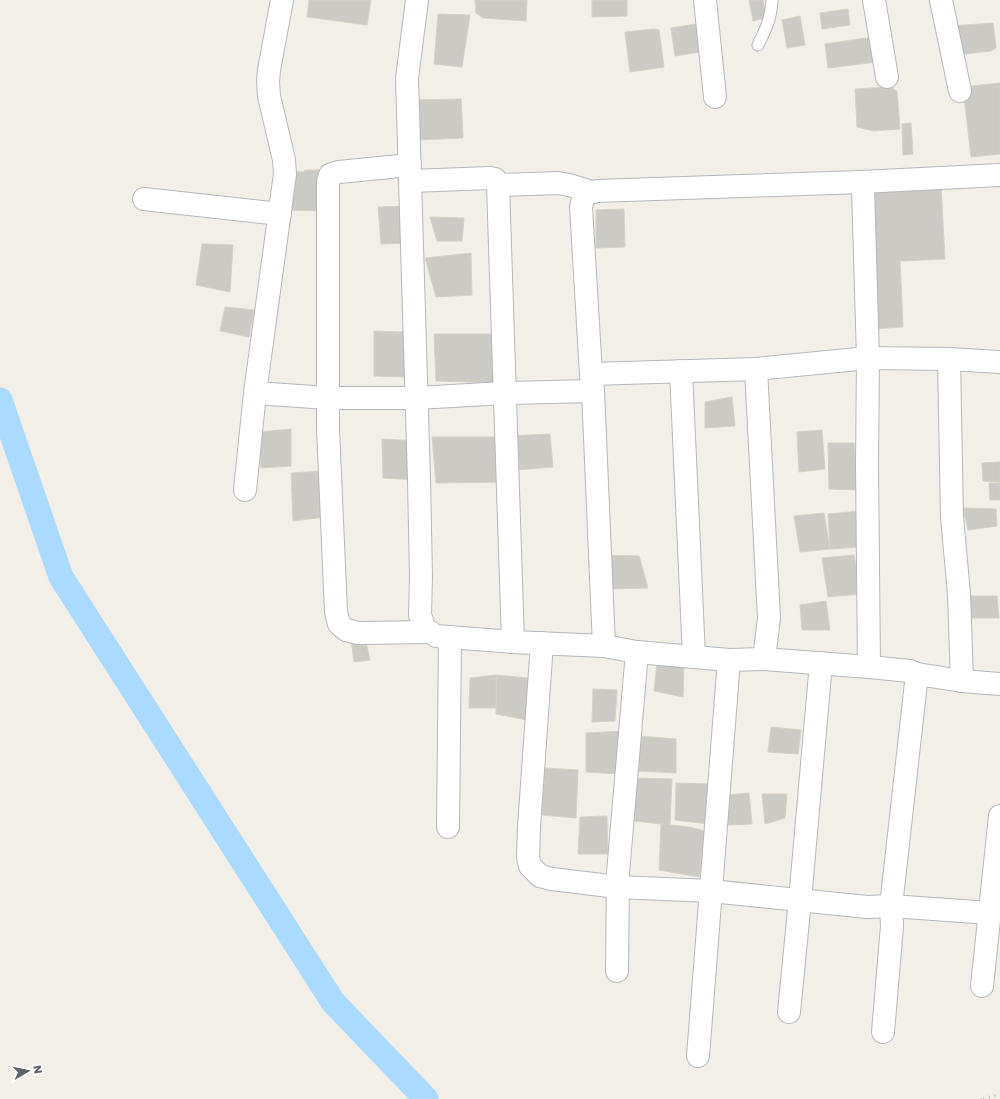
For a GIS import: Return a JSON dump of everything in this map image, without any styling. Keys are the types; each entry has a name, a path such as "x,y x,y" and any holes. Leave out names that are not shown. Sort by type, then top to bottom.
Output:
{"street":[{"path":"245,490 255,393 285,174 284,160 269,96 268,82 282,0"},
{"path":"417,0 407,78 417,398 421,577 420,615 425,629 440,635"},
{"path":"705,0 715,97"},
{"path":"874,0 887,77"},
{"path":"941,0 960,91"},
{"path":"513,642 498,185 495,179 490,178 410,173 339,172 330,175 328,182 328,429 336,612 339,624 346,630 358,633 440,635 513,642 604,646 637,652 729,660 764,659 821,663 910,671 917,674 962,681 1000,684"},
{"path":"604,646 592,383 581,207 584,195 592,192 604,191 861,182 1000,175"},
{"path":"861,182 863,188 868,358 867,465 869,667"},
{"path":"498,185 558,183 592,192"},
{"path":"144,199 280,214"},
{"path":"255,393 328,398 417,398 504,393 681,371 756,369 868,358 949,359 1000,362"},
{"path":"949,359 952,517 959,594 962,681"},
{"path":"756,369 769,618 764,659"},
{"path":"681,371 694,657"},
{"path":"440,635 448,827"},
{"path":"542,643 528,857 530,866 540,876 552,879 618,887 711,891 867,907 891,906 993,917"},
{"path":"617,971 618,873 637,652"},
{"path":"698,1056 729,660"},
{"path":"789,1012 821,663"},
{"path":"883,1032 892,926 891,906 917,674"},
{"path":"982,986 993,917 1000,816"}],"lane":[{"path":"758,45 768,24 772,0"}],"building":[{"path":"309,0 371,0 367,25 307,17"},
{"path":"475,0 527,0 526,21 483,18 476,13"},
{"path":"592,0 627,0 627,16 592,17"},
{"path":"749,0 763,0 766,18 753,21"},
{"path":"848,9 850,25 822,29 820,13"},
{"path":"438,14 470,15 462,67 434,64"},
{"path":"800,16 805,45 787,48 782,20"},
{"path":"993,23 996,48 991,51 957,55 951,26"},
{"path":"696,24 701,52 675,56 671,28"},
{"path":"654,29 659,30 664,67 630,72 625,32"},
{"path":"873,37 877,62 828,68 825,44"},
{"path":"1000,83 1000,154 971,157 963,87"},
{"path":"890,87 897,91 900,129 874,131 857,127 855,89"},
{"path":"461,99 463,138 417,140 416,100"},
{"path":"911,123 913,154 903,155 902,124"},
{"path":"305,170 322,170 321,211 290,210 291,171 303,172"},
{"path":"941,184 945,259 900,261 903,327 871,329 863,188"},
{"path":"411,206 412,243 381,244 378,207"},
{"path":"624,209 625,247 596,248 596,210"},
{"path":"430,217 464,218 462,241 437,241"},
{"path":"202,244 233,245 230,292 196,285"},
{"path":"471,253 472,295 436,297 425,258"},
{"path":"225,307 254,310 249,337 220,331"},
{"path":"374,331 403,332 406,377 374,376"},
{"path":"434,334 494,334 499,383 436,381"},
{"path":"732,397 735,426 705,428 705,402"},
{"path":"291,429 291,466 261,468 259,432"},
{"path":"822,430 825,469 799,472 797,432"},
{"path":"550,434 553,467 516,470 512,436"},
{"path":"432,437 497,437 507,482 436,483"},
{"path":"382,439 418,441 419,480 383,478"},
{"path":"828,443 854,443 858,490 829,489"},
{"path":"1000,462 1000,482 983,481 982,463"},
{"path":"323,471 325,517 293,521 291,473"},
{"path":"989,483 1000,483 1000,500 990,500"},
{"path":"963,508 996,509 997,526 968,530"},
{"path":"860,511 861,547 830,549 828,514"},
{"path":"824,513 830,549 800,552 794,516"},
{"path":"605,555 639,556 648,588 607,589"},
{"path":"854,555 861,594 828,597 822,558"},
{"path":"970,596 997,596 999,618 971,618"},
{"path":"826,601 830,630 802,630 800,605"},
{"path":"364,633 370,660 354,662 351,639"},
{"path":"658,654 684,659 683,697 654,691"},
{"path":"496,675 528,678 527,720 496,714"},
{"path":"496,675 496,708 469,708 470,678"},
{"path":"593,689 617,690 615,721 592,722"},
{"path":"771,727 801,730 798,754 768,752"},
{"path":"622,731 620,774 586,772 586,733"},
{"path":"639,736 676,739 676,773 638,771"},
{"path":"545,768 578,770 576,818 542,815"},
{"path":"636,778 672,779 670,825 635,821"},
{"path":"676,783 709,784 709,824 675,820"},
{"path":"749,793 752,824 727,825 726,795"},
{"path":"762,794 787,794 785,818 765,824"},
{"path":"607,816 608,854 578,854 580,817"},
{"path":"661,824 690,827 705,831 699,877 659,870"}],"waterway":[{"path":"0,400 61,577 333,1002 426,1099"}],"railway":[{"path":"983,1099 1000,1094"}]}
